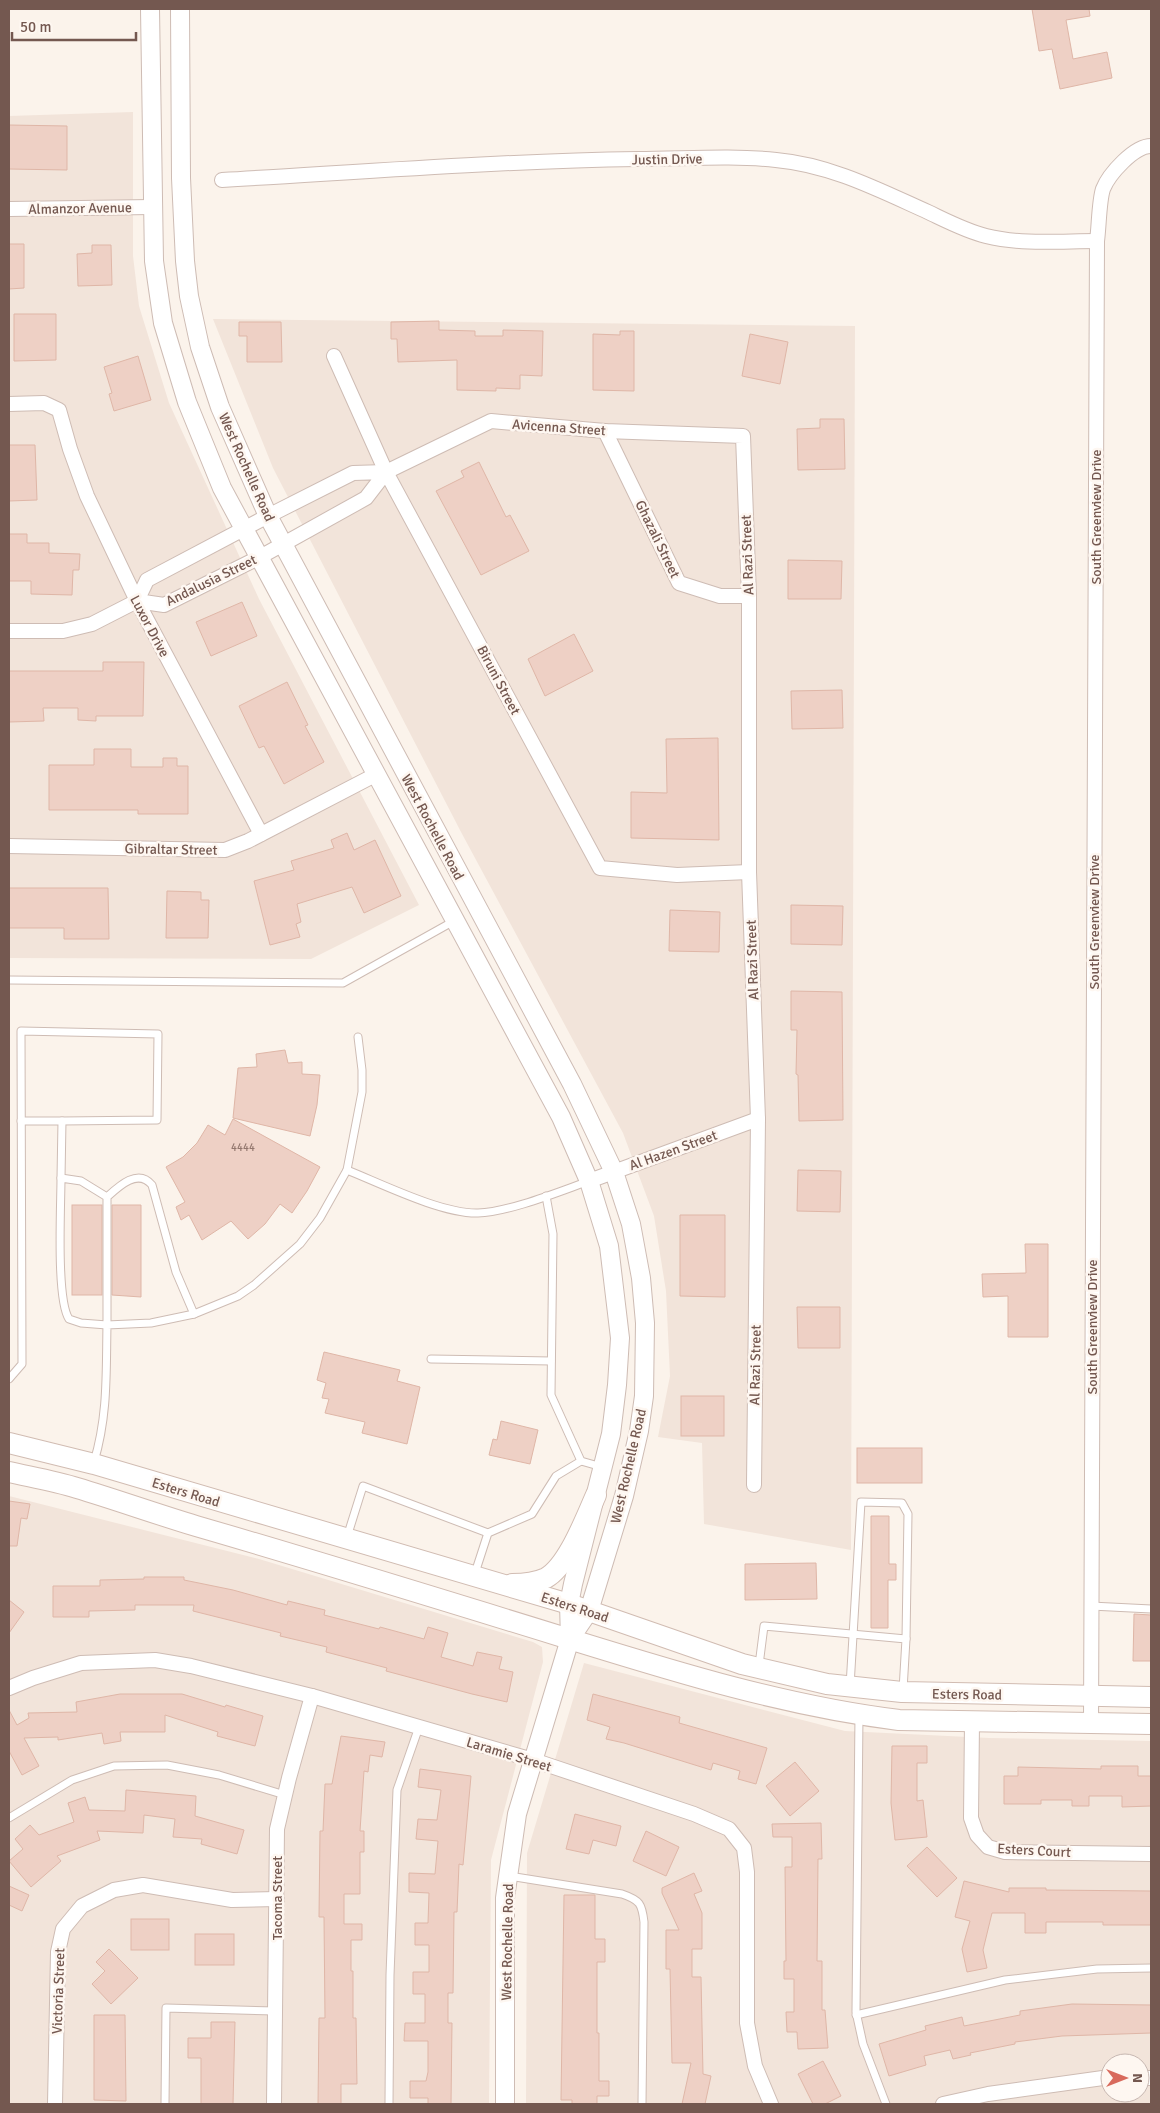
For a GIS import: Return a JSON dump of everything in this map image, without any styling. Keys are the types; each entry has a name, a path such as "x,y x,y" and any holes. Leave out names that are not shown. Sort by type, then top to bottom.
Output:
{"main road":[{"name":"Esters Road","path":"9,1443 94,1464 569,1604 742,1664 827,1684 902,1692 1151,1697"},
{"name":"Esters Road","path":"9,1472 75,1487 719,1685 782,1700 859,1715 899,1720 1151,1724"},
{"path":"502,1585 532,1583 548,1577 561,1563 578,1535 596,1495"},
{"path":"336,1567 346,1539"}],"street":[{"name":"West Rochelle Road","path":"150,9 154,261 163,322 187,402 222,488 558,1112 589,1181 608,1246 620,1338 617,1385 611,1434 569,1604 570,1639"},
{"name":"West Rochelle Road","path":"180,9 181,178 185,261 189,296 200,347 220,407 268,516 572,1084 614,1172 631,1224 641,1278 646,1323 644,1396 639,1431 624,1496 589,1611 570,1639 517,1814 505,1898 505,2104"},
{"name":"South Greenview Drive","path":"1091,1723 1098,241 1103,189 1122,161 1146,146 1151,146"},
{"name":"Justin Drive","path":"222,180 563,161 730,158 775,160 808,164 833,172 984,235 1012,241 1098,241"},
{"name":"Almanzor Avenue","path":"9,209 152,208"},
{"name":"Biruni Street","path":"334,356 386,472 600,868 677,874 749,872"},
{"name":"Luxor Drive","path":"9,404 44,404 59,410 70,450 87,496 137,601 261,834"},
{"name":"Avicenna Street","path":"268,516 354,473 386,472 491,421 605,431 743,436"},
{"name":"Ghazali Street","path":"605,431 678,583 720,596 749,596"},
{"name":"Al Razi Street","path":"743,436 749,596 749,872 758,1119 754,1485"},
{"name":"Avicenna Street","path":"283,544 366,498 386,472"},
{"name":"Andalusia Street","path":"268,516 147,580 137,601 164,605 283,544"},
{"path":"9,630 64,631 92,624 137,601"},
{"name":"Gibraltar Street","path":"9,846 225,850 261,834 375,775"},
{"name":"Al Hazen Street","path":"589,1181 758,1119"},
{"name":"Laramie Street","path":"9,1688 81,1663 155,1660 191,1666 312,1696 533,1760 694,1814 729,1829 744,1848 747,1872 746,2023 755,2066 771,2104"},
{"name":"Tacoma Street","path":"274,2104 277,1829 312,1696"},
{"name":"Esters Court","path":"972,1722 971,1818 977,1835 988,1847 1005,1852 1151,1854"},
{"name":"Victoria Street","path":"55,2104 58,1952 63,1929 82,1906 114,1890 143,1885 232,1900 277,1899"},
{"path":"944,2104 988,2094 1100,2078"}],"lane":[{"path":"9,980 343,983 455,921"},
{"path":"9,1379 22,1364 21,1120 21,1031 158,1034 156,1120 21,1120"},
{"path":"62,1120 61,1262 64,1308 69,1319 80,1323 107,1325 151,1323 194,1314 238,1296 254,1285 300,1244 320,1218 347,1170 362,1092 362,1070 358,1037"},
{"path":"347,1170 444,1208 478,1213 546,1196 589,1181"},
{"path":"61,1178 80,1181 107,1197"},
{"path":"94,1464 102,1437 106,1410 107,1197 121,1184 134,1178 147,1179 152,1185 176,1272 194,1314"},
{"path":"546,1196 553,1234 551,1395 581,1461"},
{"path":"431,1359 551,1361"},
{"path":"346,1539 363,1486 488,1533 532,1514 556,1476 581,1461 602,1467"},
{"path":"850,1686 861,1502 902,1504 908,1514 906,1639 902,1692"},
{"path":"474,1576 488,1533"},
{"path":"1091,1606 1151,1609"},
{"path":"759,1668 764,1626 906,1639"},
{"path":"859,1715 856,2015 863,2044 886,2104"},
{"path":"388,2104 390,1974 397,1790 419,1727"},
{"path":"9,1818 72,1780 114,1766 167,1765 219,1775 285,1795"},
{"path":"508,1876 622,1894 634,1898 642,1906 644,1922 642,2104"},
{"path":"856,2015 1006,1980 1097,1969 1151,1968"},
{"path":"165,2104 166,2008 275,2011"}],"shaded area":[{"path":"133,112 133,256 139,306 169,403 259,599 419,905 311,959 9,958 9,116"},
{"path":"213,319 855,326 851,1550 704,1524 702,1443 658,1437 670,1376 666,1291 654,1216 623,1133 461,832 273,468"},
{"path":"9,1496 259,1559 533,1642 542,1647 543,1662 491,1860 489,2104 9,2104"},
{"path":"584,1663 845,1731 989,1738 1151,1741 1151,2104 526,2104 527,1853"}],"building":[{"path":"1032,9 1089,9 1090,16 1066,20 1073,59 1107,52 1112,78 1060,89 1052,49 1039,51"},
{"path":"9,125 67,126 67,170 9,169"},
{"path":"9,244 24,244 24,288 9,289"},
{"path":"92,245 111,245 112,285 78,286 77,254 92,253"},
{"path":"14,314 56,314 56,360 14,361"},
{"path":"439,321 439,330 475,331 475,336 503,336 503,330 543,331 542,376 520,375 520,389 496,388 496,391 457,390 457,360 398,362 397,339 391,339 391,322"},
{"path":"239,322 281,322 282,362 247,362 247,336 239,336"},
{"path":"620,331 634,331 634,391 593,390 593,334 620,335"},
{"path":"750,334 788,342 780,384 742,376"},
{"path":"138,356 151,400 114,411 109,394 112,393 104,367"},
{"path":"820,419 844,419 845,469 798,470 797,429 820,428"},
{"path":"9,445 35,445 37,500 9,501"},
{"path":"479,462 506,517 510,515 529,551 481,575 436,491 464,477 461,471"},
{"path":"9,534 27,534 27,543 49,543 49,553 80,554 79,570 73,570 72,595 31,594 31,581 9,581"},
{"path":"788,560 842,561 841,599 788,599"},
{"path":"242,602 257,636 211,656 196,622"},
{"path":"574,634 593,671 545,696 528,659"},
{"path":"103,662 144,662 143,716 96,716 96,721 78,720 78,708 43,708 44,721 9,722 9,671 103,671"},
{"path":"287,682 308,725 305,726 324,762 284,784 264,746 259,748 239,706"},
{"path":"842,690 843,728 792,729 791,691"},
{"path":"718,738 719,840 631,838 631,792 667,793 666,739"},
{"path":"94,749 131,749 131,767 163,767 163,758 177,758 177,766 188,766 188,814 138,814 138,810 49,810 49,765 94,765"},
{"path":"347,833 354,850 375,840 401,896 364,913 352,887 297,904 301,922 296,924 300,937 270,945 254,881 294,870 291,861 334,848 331,840"},
{"path":"9,888 108,888 109,939 64,939 64,928 9,928"},
{"path":"167,891 201,892 201,900 209,900 208,938 166,938"},
{"path":"791,905 843,906 842,945 791,944"},
{"path":"670,910 720,912 719,952 669,951"},
{"path":"791,991 842,992 843,1120 799,1121 798,1075 796,1074 797,1030 791,1030"},
{"path":"285,1050 288,1063 302,1062 302,1074 320,1075 317,1105 310,1136 233,1118 238,1068 257,1067 256,1054"},
{"path":"233,1119 320,1167 292,1213 280,1204 265,1224 248,1239 231,1221 202,1240 189,1215 181,1220 176,1207 185,1202 166,1167 183,1157 197,1143 208,1125 225,1135"},
{"path":"798,1170 841,1171 840,1212 797,1211"},
{"path":"72,1205 102,1205 102,1295 72,1295"},
{"path":"112,1205 141,1205 141,1297 112,1295"},
{"path":"680,1215 725,1215 725,1297 680,1296"},
{"path":"1025,1244 1048,1244 1048,1337 1008,1337 1008,1296 983,1297 982,1274 1026,1273"},
{"path":"797,1307 840,1307 840,1348 798,1348"},
{"path":"324,1352 400,1370 397,1381 420,1387 407,1444 362,1433 365,1422 325,1413 329,1399 322,1398 326,1383 317,1380"},
{"path":"681,1396 724,1396 724,1436 681,1436"},
{"path":"501,1421 538,1430 530,1464 489,1455 493,1439 497,1440"},
{"path":"857,1448 922,1448 922,1483 857,1483"},
{"path":"9,1501 30,1504 27,1519 21,1518 17,1546 9,1546"},
{"path":"871,1516 889,1516 889,1564 896,1564 896,1580 888,1580 888,1628 871,1628"},
{"path":"816,1563 817,1599 745,1600 745,1564"},
{"path":"144,1577 184,1577 184,1580 233,1590 287,1605 288,1601 325,1610 324,1615 424,1639 428,1627 448,1633 441,1657 473,1666 477,1652 502,1657 499,1669 513,1672 507,1702 386,1671 387,1668 326,1652 327,1647 280,1636 281,1633 193,1611 194,1605 135,1605 135,1610 89,1611 89,1617 53,1617 53,1586 100,1586 100,1580 144,1579"},
{"path":"9,1600 24,1612 9,1633"},
{"path":"1134,1614 1151,1615 1151,1661 1133,1661"},
{"path":"120,1694 182,1694 263,1716 255,1746 217,1736 218,1732 165,1715 165,1732 120,1732 121,1741 104,1744 102,1733 58,1740 58,1737 24,1738 39,1766 22,1775 9,1751 9,1710 17,1725 29,1718 28,1713 77,1712 76,1702"},
{"path":"593,1694 680,1717 679,1723 767,1748 756,1784 738,1779 740,1771 713,1763 711,1770 606,1739 610,1727 587,1720"},
{"path":"341,1736 385,1742 382,1757 370,1755 368,1772 364,1771 360,1831 364,1831 364,1852 360,1852 360,1894 344,1894 344,1924 362,1924 362,1940 351,1940 353,2018 356,2018 357,2084 341,2084 341,2104 318,2104 319,2018 325,2018 324,1917 319,1917 320,1831 323,1831 325,1784 332,1784"},
{"path":"892,1746 927,1746 927,1763 917,1763 917,1801 923,1800 927,1837 895,1840 891,1803"},
{"path":"795,1762 819,1791 790,1816 766,1786"},
{"path":"1101,1766 1138,1766 1138,1776 1151,1776 1151,1806 1122,1807 1122,1796 1089,1796 1089,1806 1072,1806 1072,1800 1041,1800 1041,1804 1004,1804 1004,1776 1018,1776 1018,1767 1101,1769"},
{"path":"420,1769 471,1776 463,1865 459,1864 457,1912 454,1912 453,1993 448,1993 448,2023 452,2023 451,2104 428,2104 428,2098 410,2098 410,2081 426,2081 428,2072 428,2041 404,2041 405,2023 425,2023 425,1994 413,1994 413,1972 429,1972 429,1945 415,1945 415,1923 428,1923 429,1893 409,1892 409,1873 435,1874 438,1841 416,1839 418,1819 437,1820 441,1790 418,1787"},
{"path":"126,1790 196,1796 195,1816 244,1830 237,1854 201,1844 202,1839 173,1837 175,1819 144,1815 143,1833 97,1831 100,1840 57,1856 61,1861 31,1887 9,1861 23,1849 15,1839 30,1825 39,1835 74,1822 68,1803 85,1797 89,1810 125,1811"},
{"path":"575,1814 621,1826 616,1846 593,1840 589,1854 566,1849"},
{"path":"821,1823 822,1859 818,1859 817,1961 822,1961 822,2010 825,2010 828,2048 798,2049 797,2032 787,2032 786,2012 794,2012 794,1979 784,1979 784,1961 786,1961 785,1867 792,1867 792,1837 773,1837 772,1824"},
{"path":"646,1831 679,1847 666,1876 633,1861"},
{"path":"927,1847 957,1878 937,1897 907,1866"},
{"path":"694,1873 702,1891 694,1894 702,1913 702,1949 692,1949 692,1977 701,1977 703,2074 711,2076 705,2104 682,2104 691,2063 672,2063 670,1969 666,1969 666,1930 679,1930 662,1893 662,1888"},
{"path":"964,1881 1009,1892 1009,1888 1151,1891 1151,1925 1103,1925 1103,1922 1046,1922 1046,1933 1025,1933 1025,1913 992,1913 983,1950 987,1968 967,1972 962,1949 970,1921 955,1917"},
{"path":"9,1886 29,1895 22,1911 9,1905"},
{"path":"564,1895 595,1895 595,1939 605,1939 605,1962 597,1962 597,2033 599,2033 599,2081 609,2081 609,2096 597,2096 597,2104 572,2104 572,2100 561,2100"},
{"path":"131,1919 169,1919 169,1950 131,1950"},
{"path":"195,1934 234,1934 234,1965 195,1965"},
{"path":"109,1949 138,1978 111,2004 92,1984 105,1971 96,1962"},
{"path":"1072,2004 1151,2005 1151,2033 1062,2036 1015,2042 1015,2044 970,2053 971,2055 953,2059 950,2050 924,2056 926,2065 889,2076 879,2044 926,2030 925,2026 962,2017 964,2026 1020,2015 1020,2011"},
{"path":"94,2015 125,2015 126,2101 94,2100"},
{"path":"211,2022 235,2022 233,2104 201,2104 201,2058 188,2058 188,2038 211,2038"},
{"path":"823,2061 841,2096 825,2104 813,2104 798,2074"}]}
